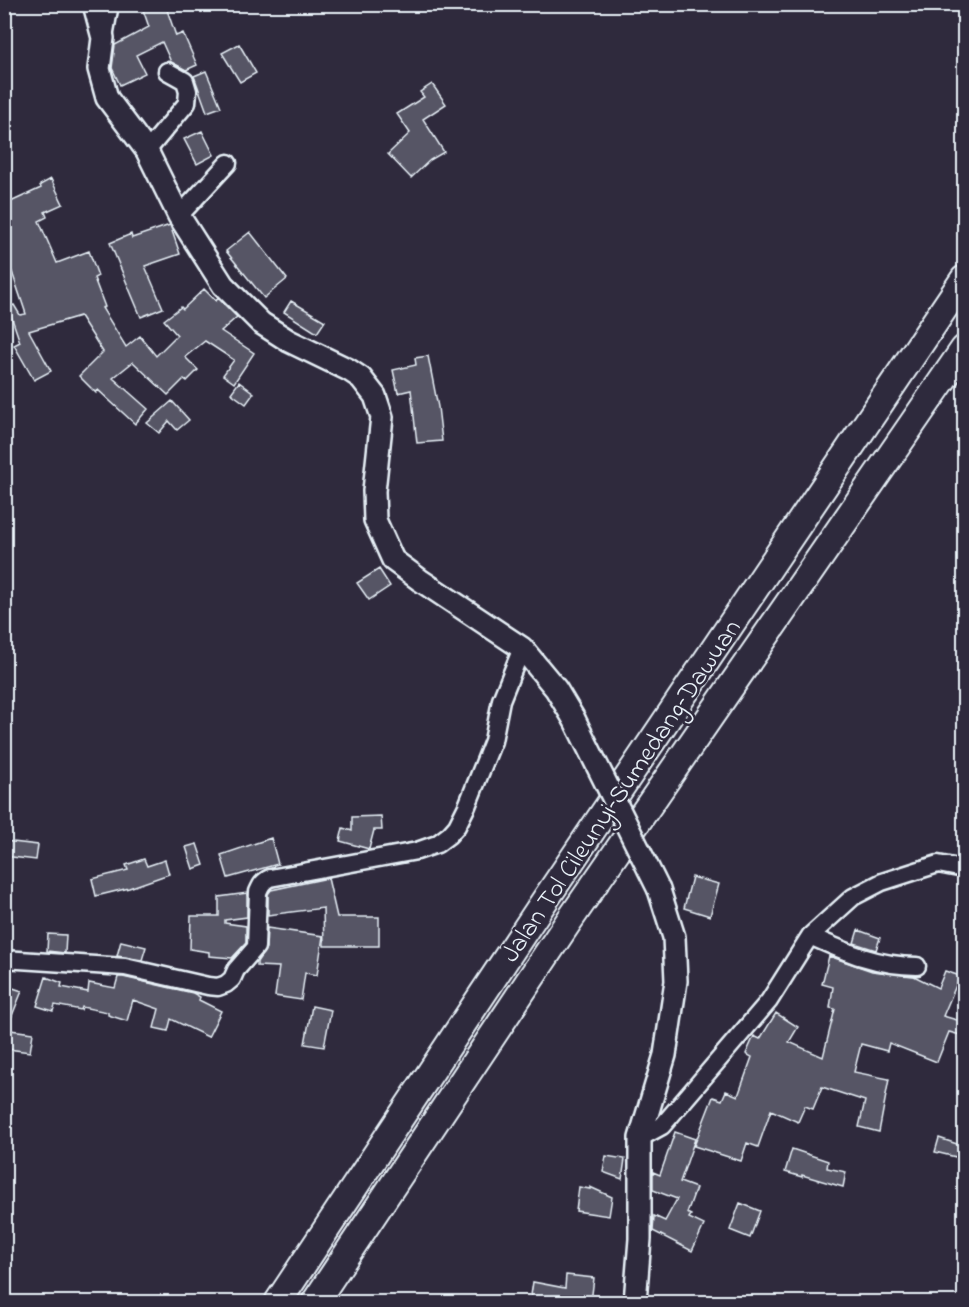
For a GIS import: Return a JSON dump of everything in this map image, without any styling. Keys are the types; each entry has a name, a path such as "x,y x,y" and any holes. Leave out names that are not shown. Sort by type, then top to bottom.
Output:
{"highway":[{"name":"Jalan Tol Cileunyi–Sumedang–Dawuan","path":"278,1302 547,897 964,279"},
{"name":"Jalan Tol Cileunyi–Sumedang–Dawuan","path":"315,1302 569,921 964,349"}],"main road":[{"path":"94,4 103,38 99,69 107,98 147,151 179,216 224,285 261,323 289,341 349,370 361,378 375,396 382,417 374,491 375,520 393,560 522,648 556,689 574,718 659,890 674,937 676,981 665,1055 640,1138 640,1239 635,1302"}],"street":[{"path":"103,38 110,4"},
{"path":"147,151 187,104 188,91 185,81 166,71"},
{"path":"179,216 228,163"},
{"path":"4,959 125,967 142,969 208,986 226,984 256,947 258,892 265,880 339,864 417,851 437,844 457,826 493,741 501,700 522,648"},
{"path":"640,1138 662,1126 769,1001 810,936 853,897 882,882 938,864 964,870"},
{"path":"810,936 872,962 917,966"}],"building":[{"path":"141,4 165,4 176,36 183,33 197,65 186,70 171,62 162,42 136,55 145,73 120,85 112,68 115,45 149,27"},
{"path":"239,44 256,73 240,82 222,53"},
{"path":"206,71 221,107 207,112 194,76"},
{"path":"432,84 446,104 423,119 444,152 430,160 411,178 388,154 410,133 397,114 424,97 420,92"},
{"path":"202,131 214,155 197,164 184,139"},
{"path":"51,179 63,204 45,212 47,217 39,221 57,263 89,251 98,276 94,278 105,307 102,308 126,347 140,336 156,356 177,335 164,320 181,307 183,309 204,289 216,301 218,298 237,317 221,331 254,353 234,383 223,375 234,360 205,341 185,357 198,370 187,381 184,379 168,395 133,362 113,378 148,409 135,424 98,390 96,393 79,376 103,352 80,316 29,331 51,371 34,380 14,345 20,342 8,307 14,305 20,315 26,314 12,272 4,274 4,205 41,188 40,185"},
{"path":"170,225 180,254 145,266 163,308 141,317 110,243 131,234 132,238"},
{"path":"250,232 287,279 264,298 226,251"},
{"path":"291,301 325,321 317,333 284,312"},
{"path":"428,356 442,441 417,443 411,390 398,393 393,370 416,365 415,358"},
{"path":"239,382 254,393 246,404 231,393"},
{"path":"172,401 189,420 177,430 169,421 159,433 147,423"},
{"path":"379,569 390,586 369,600 357,583"},
{"path":"381,816 382,830 374,830 369,849 340,841 343,828 352,831 352,817"},
{"path":"271,838 278,864 228,878 221,855"},
{"path":"4,841 38,845 36,860 4,856"},
{"path":"197,844 204,865 193,869 186,847"},
{"path":"144,859 147,866 165,860 169,874 129,888 96,896 92,879 128,870 126,865"},
{"path":"692,877 719,884 710,916 684,908"},
{"path":"328,878 337,917 379,917 379,946 324,946 323,908 268,915 268,894 271,890"},
{"path":"247,893 247,917 225,920 225,923 246,926 246,943 232,958 209,956 209,952 190,949 191,916 219,916 219,897"},
{"path":"267,928 323,936 317,975 305,973 301,1000 275,996 279,967 257,966 266,948"},
{"path":"858,930 880,938 876,950 854,943"},
{"path":"48,934 66,935 65,953 47,951"},
{"path":"121,941 146,947 142,960 117,956"},
{"path":"829,956 872,971 914,976 938,988 945,971 960,976 943,1016 964,1022 964,1036 949,1032 937,1062 889,1043 887,1051 861,1044 854,1072 889,1079 879,1132 859,1127 865,1101 822,1087 813,1109 805,1106 798,1122 771,1110 758,1147 747,1143 741,1161 694,1146 713,1097 722,1100 726,1091 738,1096 752,1057 746,1054 754,1036 760,1039 776,1013 798,1027 789,1042 823,1057 835,1009 830,1008 833,987 822,984"},
{"path":"46,977 62,983 61,987 88,992 89,983 115,988 118,977 123,977 193,993 200,997 199,1000 221,1011 208,1037 171,1019 168,1031 154,1028 159,1009 133,1000 127,1021 108,1015 108,1012 82,1007 81,1010 55,1005 53,1011 37,1006"},
{"path":"4,985 22,991 5,1033 4,1033"},
{"path":"312,1006 331,1010 324,1047 305,1044"},
{"path":"10,1030 33,1033 30,1052 8,1049"},
{"path":"675,1132 695,1139 680,1182 696,1188 687,1213 691,1215 689,1218 704,1225 692,1251 653,1231 654,1216 665,1221 677,1199 653,1190 653,1172 660,1175"},
{"path":"939,1138 960,1145 956,1157 935,1152"},
{"path":"792,1149 828,1161 827,1168 846,1172 843,1187 785,1172"},
{"path":"606,1156 625,1159 622,1179 603,1172"},
{"path":"579,1187 590,1189 590,1187 612,1197 609,1216 576,1211"},
{"path":"740,1203 760,1211 750,1238 730,1230"},
{"path":"566,1275 594,1278 591,1302 530,1302 533,1282 565,1288"}]}
